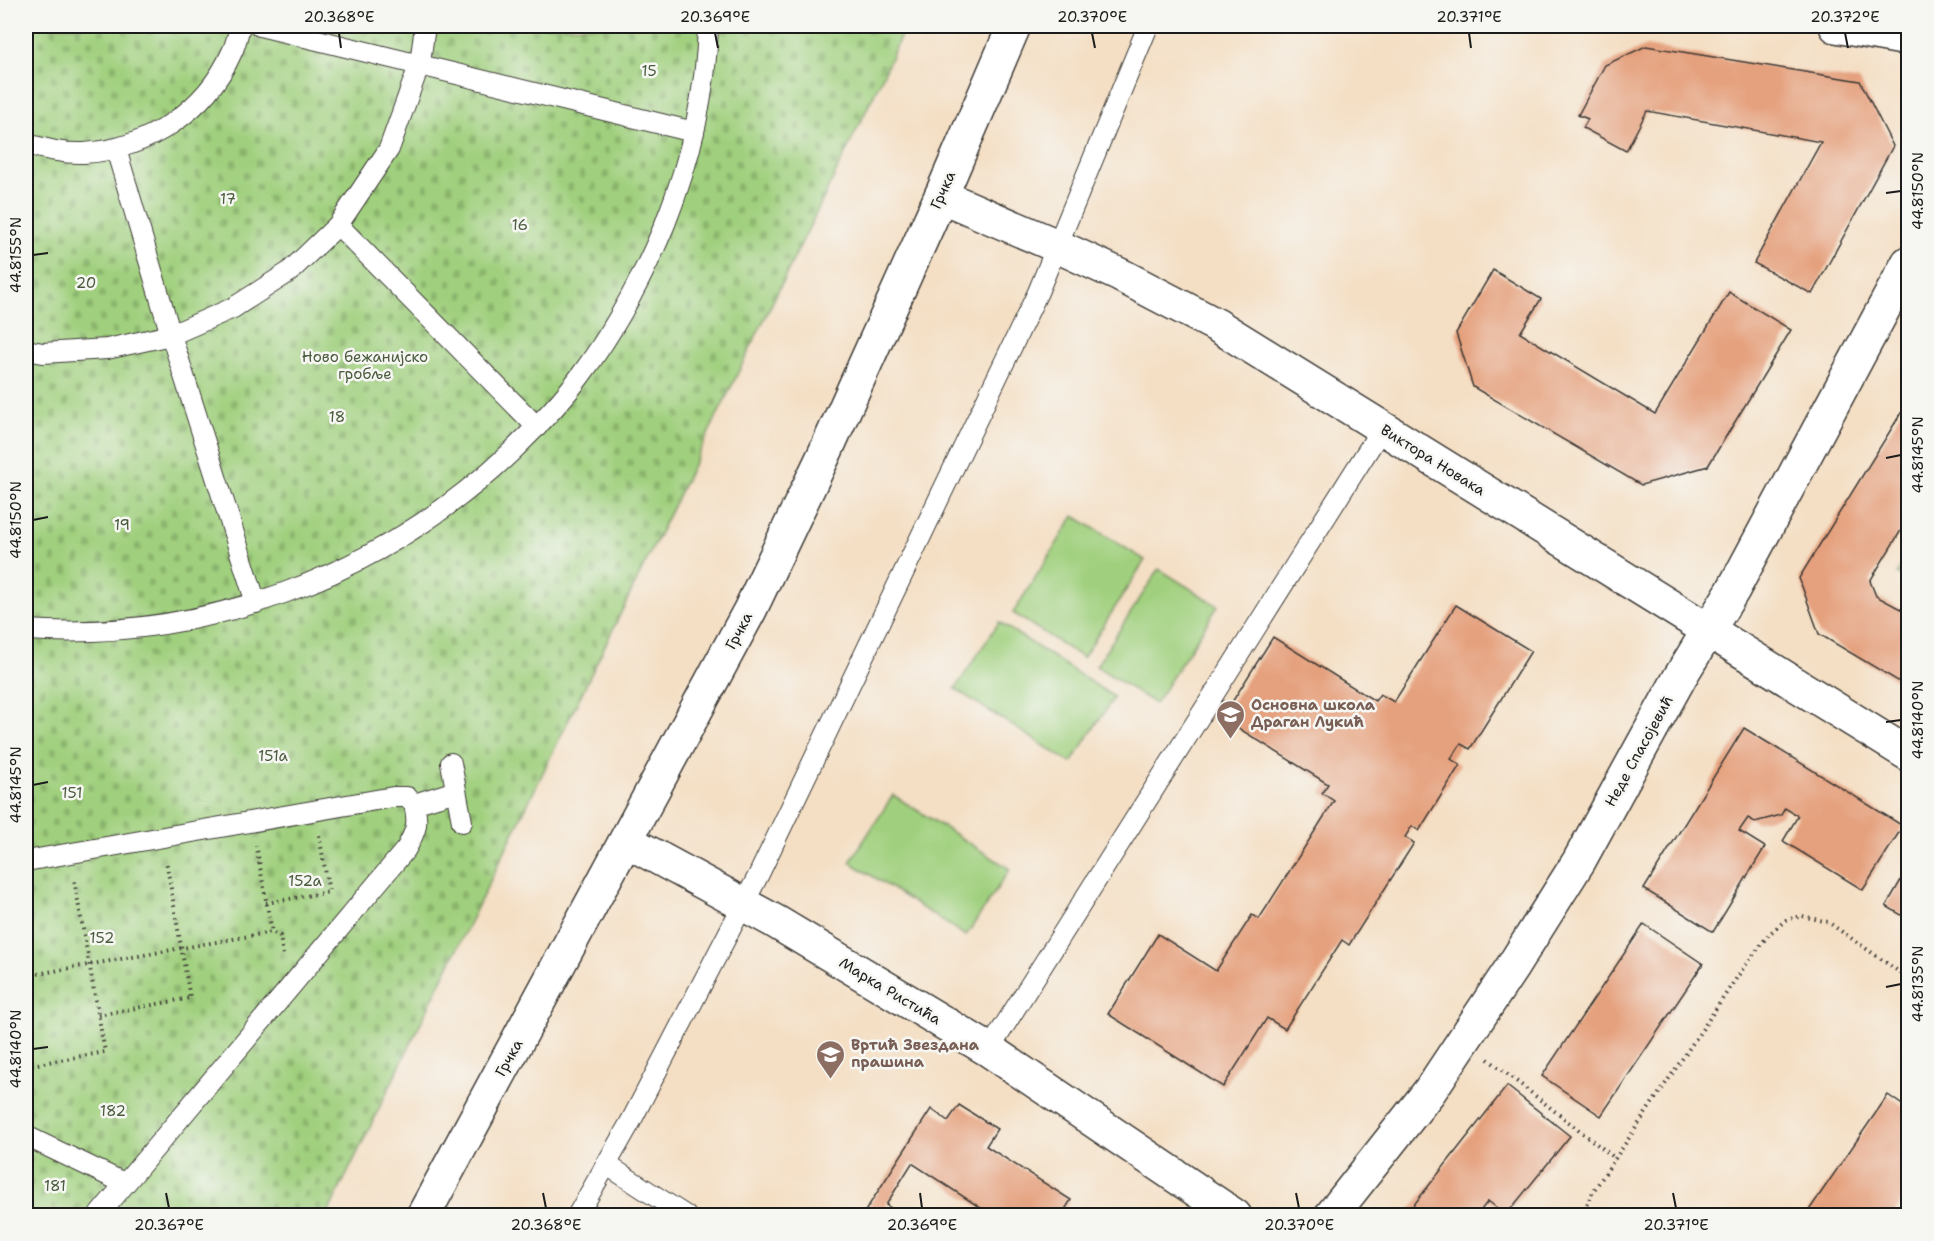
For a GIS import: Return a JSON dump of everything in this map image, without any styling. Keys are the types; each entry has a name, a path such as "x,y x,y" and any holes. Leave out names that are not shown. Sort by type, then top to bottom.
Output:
{"street":[{"name":"Грчка","path":"423,1215 750,610 829,444 941,196 1014,26"},
{"path":"1836,26 1908,39"},
{"name":"Виктора Новака","path":"941,196 1058,246 1218,326 1908,754"},
{"name":"Неде Спасојевић","path":"1331,1215 1429,1092 1579,861 1680,677 1710,631 1908,262"},
{"name":"Марка Ристића","path":"627,841 743,904 989,1050 1235,1215"}],"lane":[{"path":"26,144 51,151 83,153 116,149 146,139 173,124 197,104 217,79 232,51 240,26"},
{"path":"260,26 420,63 694,132"},
{"path":"26,350 43,353 107,349 171,335 233,309 289,272 338,225 389,149 420,63 425,26"},
{"path":"26,630 53,632 122,630 190,620 256,603 335,573 408,534 476,485 537,427 581,376 619,319 651,260 676,197 694,132 707,49 708,26"},
{"path":"576,1215 607,1165 759,874 1033,303 1148,26"},
{"path":"116,149 171,335 256,603"},
{"path":"338,225 537,427"},
{"path":"989,1050 1382,428"},
{"path":"452,763 462,822"},
{"path":"414,804 456,791"},
{"path":"26,861 393,797 407,797 414,804 417,815 417,830 406,849 98,1215"},
{"path":"26,1136 124,1183"},
{"path":"607,1165 686,1215"}],"path":[{"path":"266,903 329,892 315,810"},
{"path":"26,976 272,932 252,822"},
{"path":"98,1015 190,998 162,836"},
{"path":"26,1066 105,1052 69,853"},
{"path":"1583,1215 1594,1190 1742,970 1769,934 1786,920 1802,916 1828,922 1908,978"},
{"path":"1464,1040 1616,1160"}],"green space":[{"name":"Ново бежанијско гробље","path":"26,26 905,26 882,78 327,1215 26,1215"},
{"path":"1074,516 1145,560 1083,658 1013,613"},
{"path":"1908,553 1908,581 1897,574"},
{"path":"1159,569 1218,606 1155,704 1096,666"},
{"path":"999,622 1114,697 1071,763 955,689"},
{"path":"893,795 1010,869 966,936 850,862"}],"building":[{"path":"1646,46 1860,81 1893,146 1812,294 1754,263 1821,142 1647,111 1626,151 1583,128 1588,119 1578,115 1605,65"},
{"path":"1493,270 1541,299 1520,333 1655,414 1729,292 1791,330 1708,466 1641,485 1473,387 1456,333"},
{"path":"1908,402 1908,519 1870,581 1876,596 1908,613 1908,687 1819,634 1799,578"},
{"path":"1456,605 1531,651 1470,749 1461,744 1451,759 1460,765 1419,831 1412,826 1405,837 1414,843 1349,945 1342,940 1285,1029 1267,1018 1223,1087 1108,1014 1158,934 1216,971 1252,915 1259,919 1334,801 1322,793 1328,784 1222,718 1273,637 1375,701 1380,694 1394,702"},
{"path":"1744,728 1903,826 1863,890 1783,841 1798,816 1785,808 1781,815 1755,822 1748,818 1739,831 1765,847 1713,932 1644,889"},
{"path":"1908,868 1908,919 1886,906"},
{"path":"1644,924 1703,964 1601,1116 1542,1076"},
{"path":"1507,1086 1570,1136 1506,1215 1488,1201 1481,1210 1489,1216 1405,1216"},
{"path":"1888,1095 1908,1109 1908,1194 1893,1216 1805,1216"},
{"path":"959,1105 997,1129 986,1146 1071,1200 1061,1216 993,1216 912,1163 886,1205 903,1216 862,1216 931,1109 948,1121"}],"place":[{"name":"Основна школа Драган Лукић","path":"1230,740"},
{"name":"Вртић Звездана прашина","path":"830,1080"}],"park label":[{"name":"15","path":"649,71"},
{"name":"17","path":"228,199"},
{"name":"16","path":"520,225"},
{"name":"20","path":"86,283"},
{"name":"18","path":"337,417"},
{"name":"19","path":"122,525"},
{"name":"151a","path":"273,756"},
{"name":"151","path":"72,793"},
{"name":"152a","path":"305,881"},
{"name":"152","path":"102,938"},
{"name":"182","path":"113,1111"},
{"name":"181","path":"55,1186"}]}
